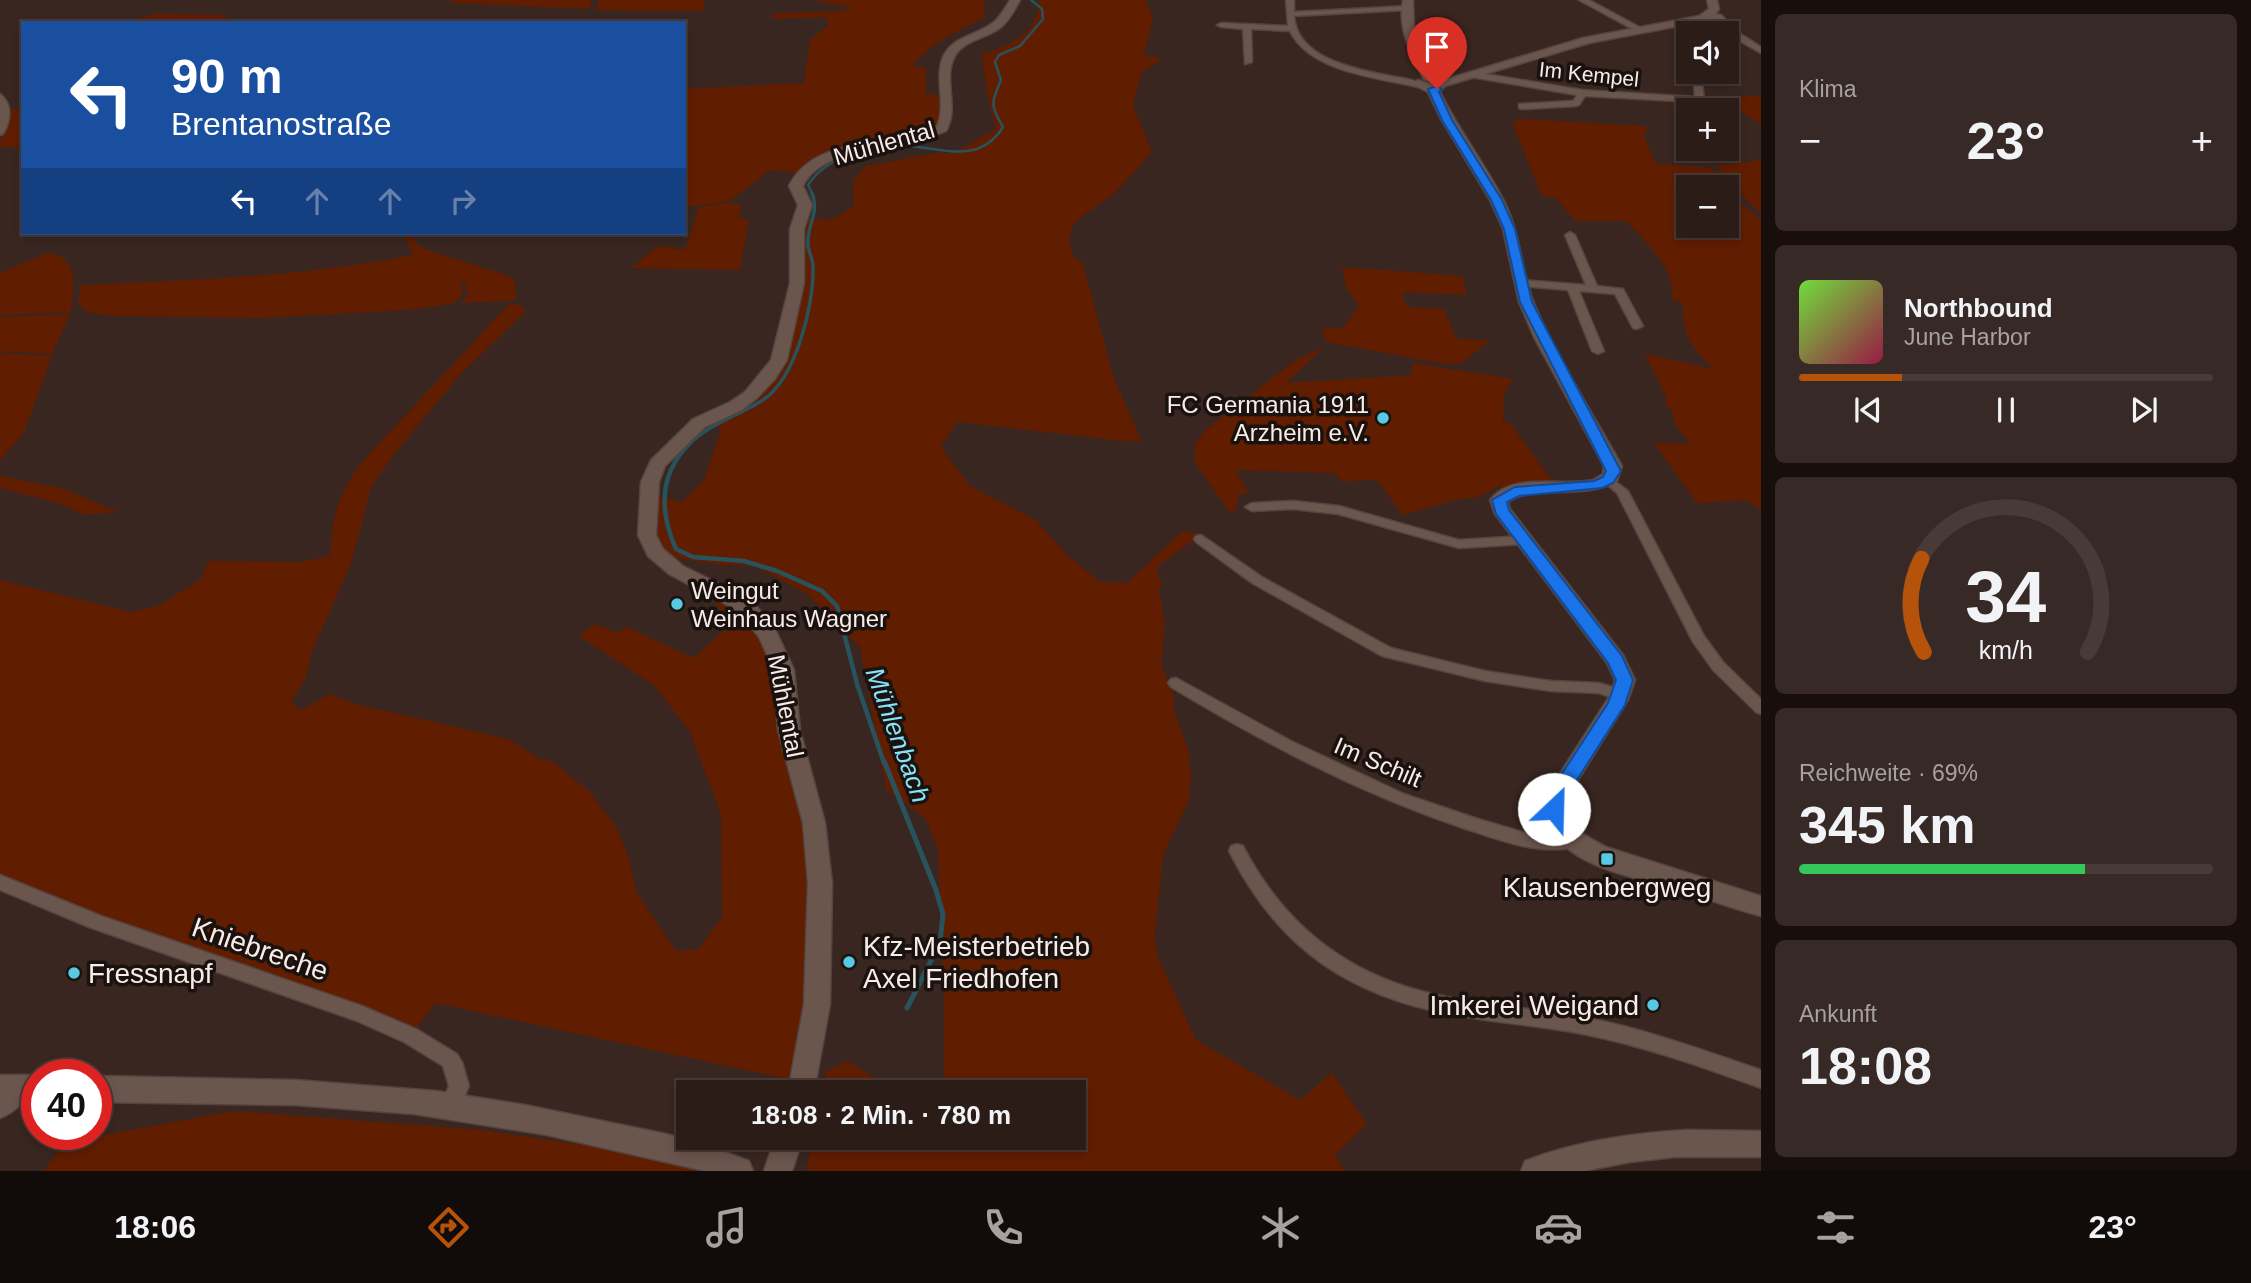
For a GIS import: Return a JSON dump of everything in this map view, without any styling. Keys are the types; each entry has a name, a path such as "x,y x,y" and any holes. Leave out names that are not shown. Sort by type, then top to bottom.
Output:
{"street":[{"name":"Mühlental","path":"803,1080 817,1004 820,883 814,823 789,730 785,670 768,634 749,611 734,600 676,570 650,546 647,535 650,482 657,464 681,439 704,420 746,400 769,376 779,360 799,274 797,229 806,205 796,184 799,177 821,161 846,151 939,131 947,116 944,84 950,55 957,47 999,23 1015,0"},
{"path":"1290,0 1292,29 1301,44 1330,61 1366,73 1431,84 1474,75 1565,46 1639,29 1676,24"},
{"path":"1583,0 1639,29"},
{"path":"1711,15 1714,9 1712,0"},
{"path":"1291,14 1407,4 1415,46 1447,120 1496,200 1510,229 1521,282 1542,337 1613,466 1613,474 1608,480 1588,486 1515,491 1499,500 1501,510 1623,671 1625,687 1554,803 1556,818 1576,840 1601,856 1761,906"},
{"path":"1691,21 1711,15 1718,17 1739,37 1761,51"},
{"path":"1221,25 1292,29"},
{"path":"1247,26 1248,62"},
{"name":"Im Kempel","path":"1474,75 1582,93 1676,102"},
{"path":"1522,106 1576,103 1582,93"},
{"path":"0,97 6,108 7,119 0,132"},
{"path":"1570,236 1594,289"},
{"path":"1521,282 1619,291 1637,326"},
{"path":"1572,287 1598,351"},
{"path":"1608,480 1622,491 1707,652 1761,708"},
{"path":"1252,507 1293,505 1339,510 1459,544 1523,540"},
{"path":"1201,539 1257,579 1387,652 1485,676 1599,688 1621,695"},
{"name":"Im Schilt","path":"1176,683 1263,735 1367,786 1459,820 1525,839 1551,844 1576,840"},
{"path":"1237,851 1255,884 1288,926 1343,967 1376,983 1431,1002 1604,1030 1679,1051 1761,1079"},
{"name":"Kniebreche","path":"0,882 95,922 362,1014 411,1036 450,1060 456,1068 459,1086 450,1106"},
{"path":"0,1110 13,1100 19,1088"},
{"path":"112,1089 242,1091 378,1098 450,1106 649,1143 709,1159 739,1171"},
{"path":"1535,1171 1600,1154 1665,1144 1761,1144"},
{"path":"778,1171 785,1150"}],"shaded area":[{"path":"453,0 592,0 589,9 450,3"},
{"path":"599,0 705,0 703,11 596,10"},
{"path":"813,0 984,0 985,17 937,43 912,66 926,68 926,94 938,95 943,113 938,128 819,160 798,173 770,170 730,201 686,207 686,89 804,83 810,40 829,25 825,17 771,19 773,13 848,11 852,8"},
{"path":"1039,0 1146,0 1153,19 1144,56 1161,58 1141,73 1133,106 1152,152 1116,191 1076,222 1070,238 1074,256 1083,263 1113,376 1142,441 957,422 941,447 970,486 1036,520 1067,555 1100,582 1127,583 1183,531 1202,534 1158,566 1158,578 1163,582 1159,590 1165,625 1161,663 1174,696 1173,708 1188,749 1191,776 1189,800 1163,855 1155,934 1157,955 1196,1040 1300,1100 1332,1073 1367,1124 1335,1155 1345,1171 806,1171 810,1150 1086,1150 1086,1080 944,1080 938,849 925,818 886,789 860,647 807,594 753,565 721,565 669,557 655,542 655,495 682,502 704,480 721,430 708,420 773,381 804,218 831,220 853,207 853,181 866,166 937,153 954,153 996,129 987,93 982,53 1002,47 1021,36 1029,29 1038,11"},
{"path":"154,14 229,15 223,21 126,21"},
{"path":"1757,95 1761,97 1761,124 1739,111 1745,108 1739,109 1739,98 1736,98"},
{"path":"11,109 21,109 21,148 0,147"},
{"path":"1520,119 1645,126 1648,133 1643,133 1655,163 1712,168 1718,175 1676,175 1676,238 1739,238 1739,202 1761,219 1761,510 1747,500 1697,503 1654,443 1690,444 1676,426 1670,407 1666,406 1666,397 1645,354 1714,369 1689,340 1682,302 1672,300 1669,277 1650,247 1626,221 1575,221 1556,198 1542,196 1512,123"},
{"path":"1761,160 1761,213 1739,194 1739,175 1724,175 1717,166"},
{"path":"740,204 742,209 738,217 749,220 740,270 631,268 658,246 685,250 699,207"},
{"path":"404,235 411,235 418,245 430,251 509,276 515,281 516,298 512,301 461,303 468,295 465,283 461,284 461,297 452,304 406,310 263,318 115,316 87,312 78,304 81,285 289,273 413,255"},
{"path":"47,253 58,255 70,266 73,283 71,312 0,315 0,273"},
{"path":"1342,267 1463,276 1466,295 1402,292 1407,307 1444,309 1456,339 1490,340 1462,363 1451,365 1327,342 1321,329 1343,328 1359,305 1346,288"},
{"path":"509,304 520,305 526,311 460,375 395,453 371,487 351,564 311,653 307,675 291,703 302,710 329,694 359,705 508,739 540,759 553,762 589,791 617,828 629,859 637,893 676,951 699,949 722,917 721,814 690,732 655,686 579,636 595,624 617,633 627,627 693,658 728,627 712,596 745,618 756,630 773,663 807,826 810,977 792,1080 435,1003 412,1034 0,876 0,580 130,612 158,606 201,579 208,561 302,562 330,556 337,508 360,464"},
{"path":"70,314 52,354 0,351 0,317"},
{"path":"1325,346 1286,383 1411,375 1413,363 1512,379 1504,395 1503,422 1510,423 1553,482 1497,487 1479,497 1459,499 1403,515 1376,479 1342,482 1335,473 1236,470 1248,494 1238,494 1237,509 1230,513 1195,463 1195,444 1205,430 1296,360"},
{"path":"0,353 52,356 24,432 0,461"},
{"path":"0,476 62,488 118,512 85,515 58,503 0,488"},
{"path":"847,1061 878,1080 824,1080 826,1072"},
{"path":"234,1111 480,1130 667,1157 697,1171 43,1171 60,1150 112,1150 112,1134"}],"waterway":[{"name":"Mühlenbach","path":"812,193 808,185 816,175 827,166 853,153 897,146 961,152 984,146 994,139 1003,127 993,104 1001,80 995,62 999,55 1020,46 1043,19 1042,9 1031,0"},
{"name":"Mühlenbach","path":"690,443 706,431 763,400 775,390 794,358 806,320 812,283 813,264 808,246 814,213 812,193"},
{"name":"Mühlenbach","path":"690,443 673,466 665,493 667,521 676,549 693,557 744,561 777,571 822,591 837,606 857,684 884,763"},
{"name":"Mühlenbach","path":"884,761 936,890 943,914 940,943 907,1008"}],"place":[{"name":"FC Germania 1911 Arzheim e.V.","path":"1383,418"},
{"name":"Weingut Weinhaus Wagner","path":"677,604"},
{"name":"Klausenbergweg","path":"1607,859"},
{"name":"Kfz-Meisterbetrieb Axel Friedhofen","path":"849,962"},
{"name":"Fressnapf","path":"74,973"},
{"name":"Imkerei Weigand","path":"1653,1005"}],"route":[{"path":"1437,89 1433,89 1447,120 1496,200 1510,229 1526,302 1542,337 1614,471 1608,480 1597,485 1515,491 1499,500 1501,510 1616,660 1625,680 1625,687 1616,705 1557,795 1554,809"}]}
